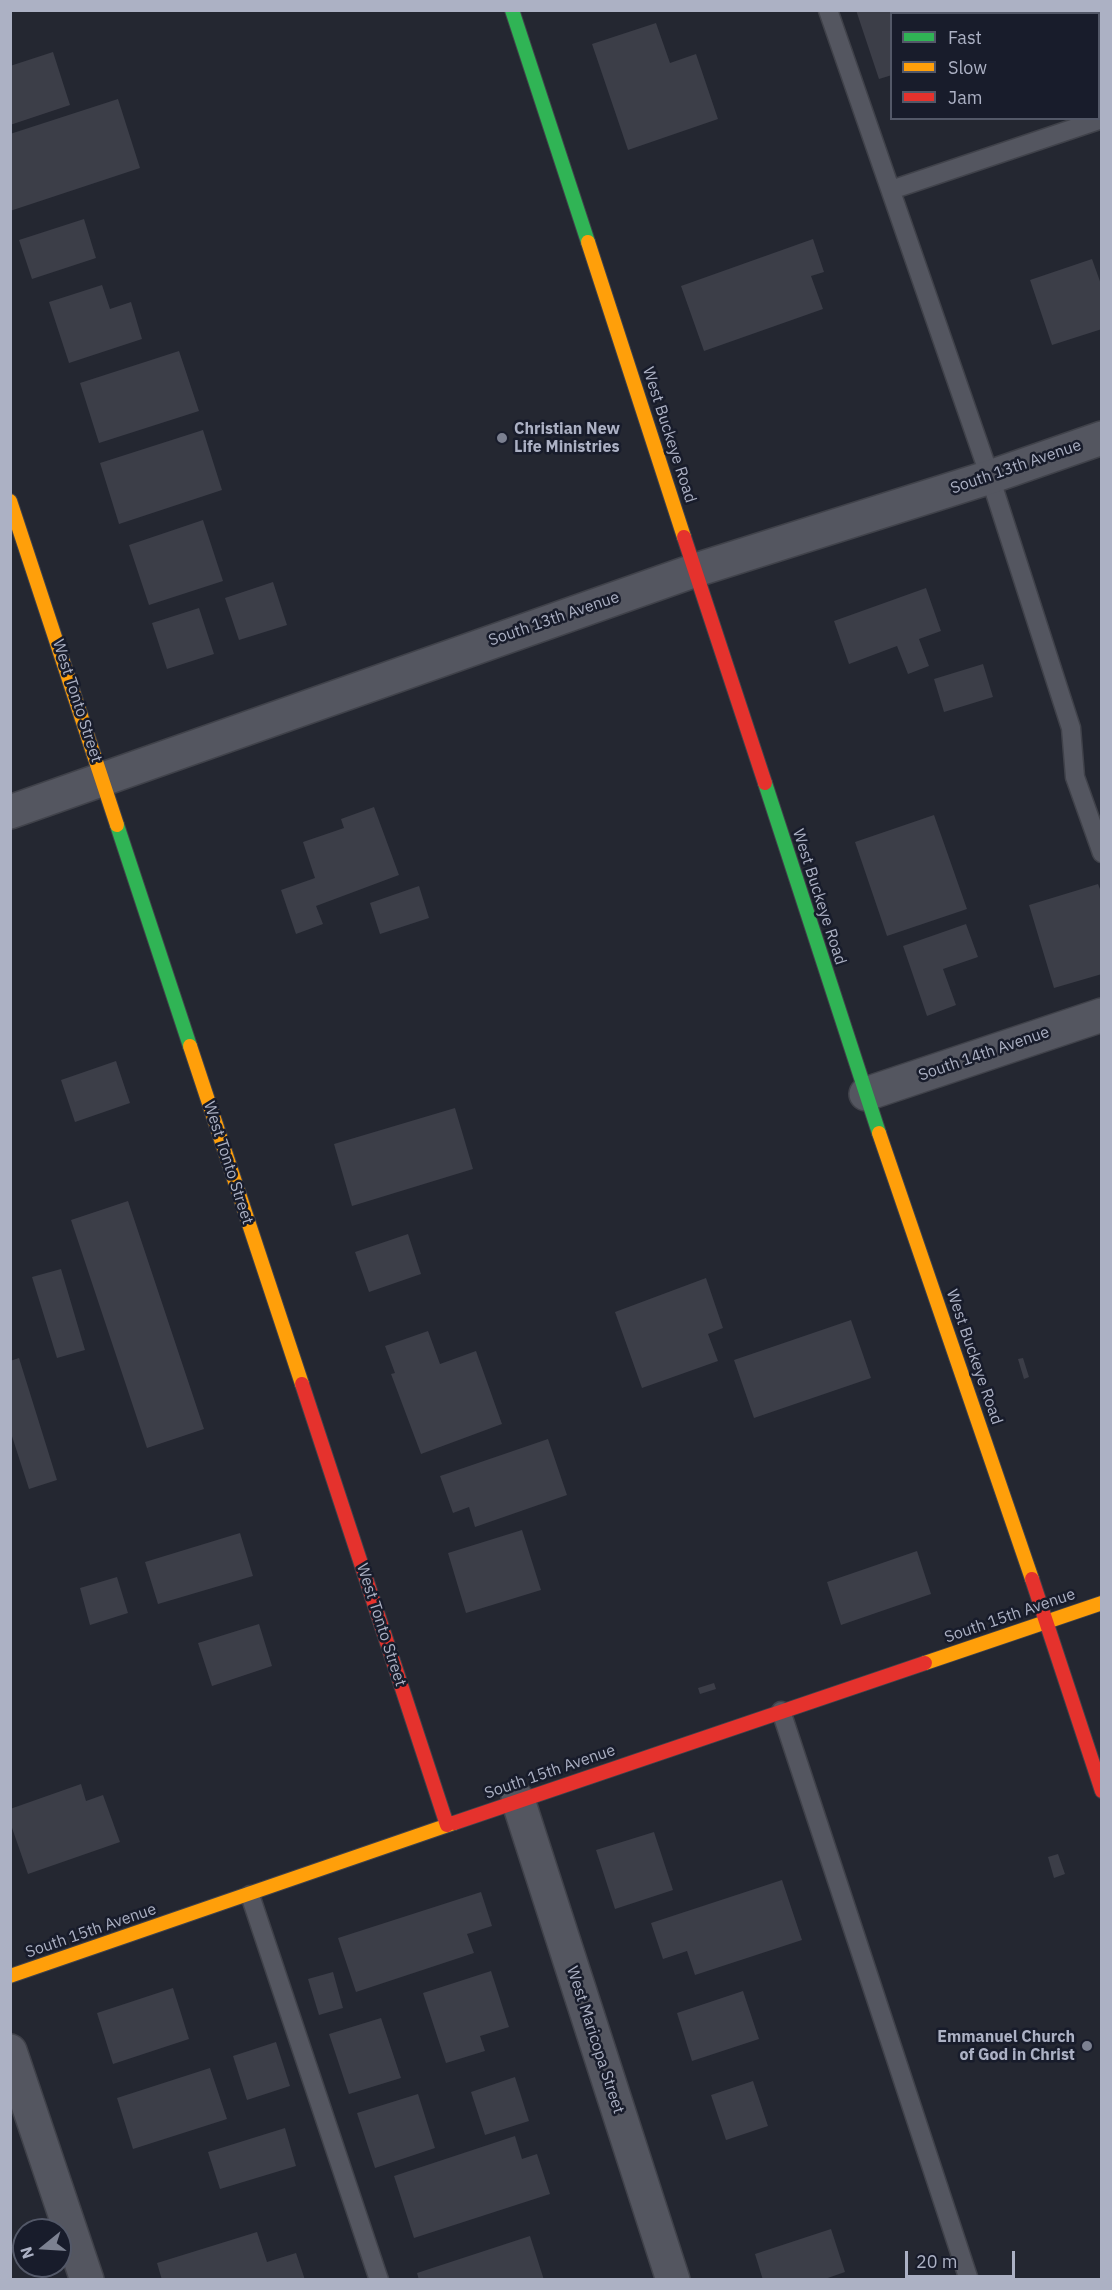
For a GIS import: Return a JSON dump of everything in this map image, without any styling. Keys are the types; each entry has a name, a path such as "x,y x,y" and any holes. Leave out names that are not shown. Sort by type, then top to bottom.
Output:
{"main road":[{"name":"West Buckeye Road","path":"517,12 866,1094 1046,1622 1101,1791"},
{"name":"West Tonto Street","path":"10,501 447,1825"},
{"name":"South 15th Avenue","path":"10,1976 250,1895 518,1800 1101,1603"}],"street":[{"name":"South 13th Avenue","path":"10,812 696,570 990,477 1101,438"},
{"name":"South 14th Avenue","path":"866,1094 1101,1015"},
{"name":"West Maricopa Street","path":"518,1800 672,2280"},
{"path":"10,2051 87,2280"}],"lane":[{"path":"828,10 990,477 1071,728 1075,777 1101,853"},
{"path":"891,190 1098,120"},
{"path":"781,1711 969,2280"},
{"path":"250,1895 379,2280"}],"building":[{"path":"856,10 922,10 922,12 890,12 890,76 879,79"},
{"path":"656,23 670,63 696,54 718,119 628,150 592,44"},
{"path":"53,52 70,105 10,125 10,66"},
{"path":"118,99 140,168 10,211 10,134"},
{"path":"84,219 96,258 32,279 19,240"},
{"path":"813,239 824,272 811,276 823,309 704,351 681,286"},
{"path":"1092,259 1102,287 1102,329 1052,345 1030,280"},
{"path":"102,285 110,309 131,302 142,339 69,363 49,302"},
{"path":"179,351 199,411 99,443 80,383"},
{"path":"203,430 222,490 119,524 100,463"},
{"path":"203,520 223,581 149,605 129,545"},
{"path":"273,582 287,625 239,640 225,598"},
{"path":"926,588 941,631 919,639 929,666 908,674 897,646 849,664 834,621"},
{"path":"199,608 214,654 167,669 152,623"},
{"path":"983,664 993,697 944,712 934,679"},
{"path":"374,807 399,875 316,906 323,924 296,934 281,890 315,878 303,842 344,828 341,819"},
{"path":"934,815 967,909 887,936 855,842"},
{"path":"1098,884 1102,894 1102,974 1054,988 1029,905"},
{"path":"419,886 429,918 380,934 370,903"},
{"path":"966,924 978,957 943,969 956,1005 927,1016 903,946"},
{"path":"116,1061 130,1103 75,1122 61,1080"},
{"path":"455,1108 473,1169 352,1206 334,1144"},
{"path":"128,1201 204,1429 147,1448 71,1220"},
{"path":"408,1234 421,1274 369,1292 355,1252"},
{"path":"61,1269 85,1350 57,1358 32,1277"},
{"path":"706,1278 723,1328 708,1334 718,1361 642,1388 615,1312"},
{"path":"851,1320 871,1378 754,1418 734,1360"},
{"path":"428,1331 440,1364 476,1351 502,1424 421,1454 391,1374 395,1373 385,1346"},
{"path":"19,1358 57,1480 29,1489 10,1430 10,1361"},
{"path":"1023,1358 1029,1377 1024,1379 1018,1359"},
{"path":"548,1439 567,1495 475,1527 469,1507 453,1513 440,1476"},
{"path":"522,1530 541,1590 466,1613 448,1553"},
{"path":"240,1533 253,1576 158,1604 145,1562"},
{"path":"917,1551 931,1594 841,1625 827,1582"},
{"path":"117,1577 128,1613 90,1625 80,1588"},
{"path":"259,1624 272,1666 212,1686 198,1643"},
{"path":"714,1683 716,1689 700,1694 698,1688"},
{"path":"81,1784 86,1801 103,1795 120,1842 28,1874 10,1822 10,1809"},
{"path":"654,1832 673,1890 615,1909 596,1850"},
{"path":"1058,1854 1065,1874 1054,1878 1048,1857"},
{"path":"782,1880 802,1940 695,1975 687,1951 663,1959 651,1923"},
{"path":"481,1892 492,1926 467,1934 474,1953 356,1992 338,1938"},
{"path":"491,1971 509,2027 480,2036 485,2051 446,2063 423,1993"},
{"path":"333,1972 343,2008 319,2015 308,1979"},
{"path":"173,1988 189,2039 113,2064 97,2013"},
{"path":"743,1991 759,2039 692,2061 677,2013"},
{"path":"381,2018 401,2078 349,2094 329,2034"},
{"path":"276,2042 290,2086 247,2100 233,2056"},
{"path":"210,2068 227,2119 133,2149 117,2098"},
{"path":"515,2077 529,2121 485,2135 471,2092"},
{"path":"753,2081 768,2126 726,2140 711,2095"},
{"path":"418,2094 435,2148 375,2168 357,2113"},
{"path":"285,2128 296,2166 220,2189 208,2152"},
{"path":"515,2136 522,2159 537,2154 550,2194 414,2238 394,2176"},
{"path":"831,2229 845,2272 822,2280 763,2280 755,2254"},
{"path":"257,2232 267,2262 296,2253 305,2280 162,2280 157,2263"},
{"path":"530,2236 544,2280 419,2280 417,2273"}],"traffic: fast":[{"path":"512,10 588,242"},
{"path":"765,783 879,1133"},
{"path":"117,825 190,1046"}],"traffic: slow":[{"path":"588,242 684,537"},
{"path":"10,501 117,825"},
{"path":"190,1046 302,1384"},
{"path":"879,1133 1032,1579"},
{"path":"925,1663 1102,1603"},
{"path":"10,1976 454,1823"}],"traffic: jam":[{"path":"684,537 765,783"},
{"path":"302,1384 447,1825"},
{"path":"1032,1579 1102,1791"},
{"path":"454,1823 925,1663"}],"place":[{"name":"Christian New Life Ministries","path":"502,438"},
{"name":"Emmanuel Church of God in Christ","path":"1087,2046"}]}
